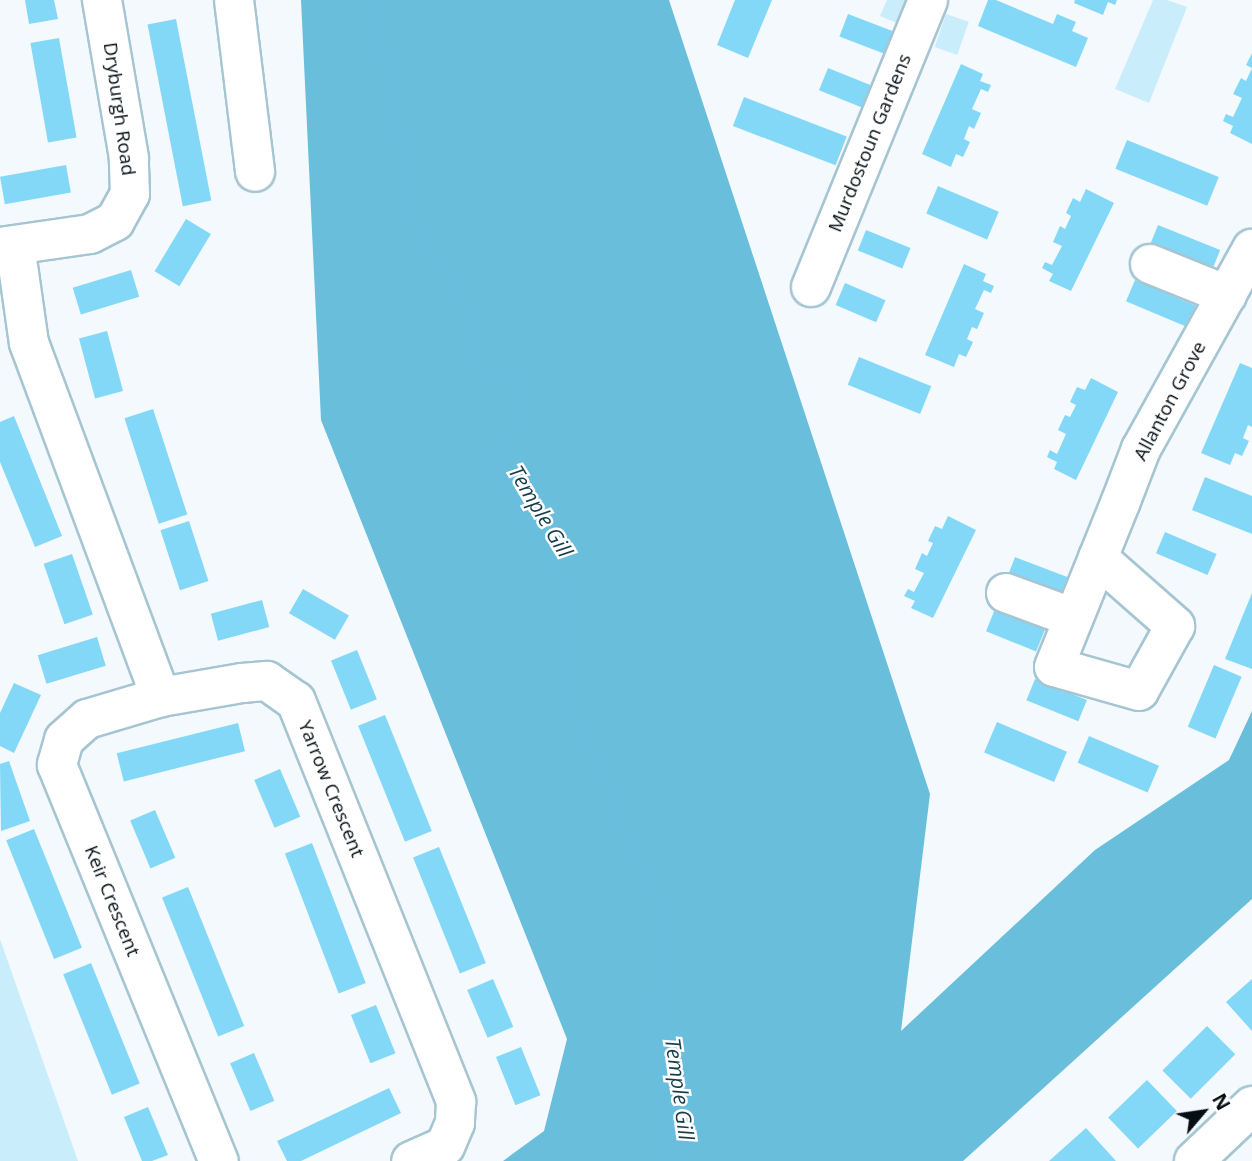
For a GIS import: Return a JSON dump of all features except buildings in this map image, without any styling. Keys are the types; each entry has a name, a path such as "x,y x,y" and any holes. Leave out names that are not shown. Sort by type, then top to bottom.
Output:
{"street":[{"name":"Dryburgh Road","path":"7,246 90,234 115,221 130,194 129,158 102,0"},
{"path":"234,0 255,172"},
{"name":"Murdostoun Gardens","path":"811,287 928,0"},
{"path":"7,246 29,343 162,697"},
{"name":"Allanton Grove","path":"1098,558 1175,626 1139,691 1054,667 1074,618 1098,558 1142,449 1252,249"},
{"path":"1150,264 1227,295"},
{"path":"1006,593 1074,618"},
{"name":"Yarrow Crescent","path":"162,697 242,682 267,681 296,701 456,1102 455,1123 446,1146 411,1161"},
{"name":"Keir Crescent","path":"162,697 88,719 64,740 57,765 219,1161"},
{"path":"1194,1161 1252,1106"}],"shaded area":[{"path":"301,0 669,0 930,794 901,1031 1095,850 1229,760 1252,711 1252,899 963,1161 503,1161 544,1131 567,1039 321,420"},
{"path":"887,0 915,0 904,26 880,16"},
{"path":"1153,0 1167,0 1187,7 1149,103 1115,89"},
{"path":"946,14 969,22 957,55 935,47"},
{"path":"0,939 78,1161 0,1161"}],"waterway":[{"name":"Temple Gill","path":"378,0 377,18 403,153 413,223 464,299 478,363 496,379 525,379 525,408 499,442 493,468 559,575 568,609 573,652 568,691 571,718 603,772 633,853 668,912 668,954 658,982 652,1048 672,1161"}]}
